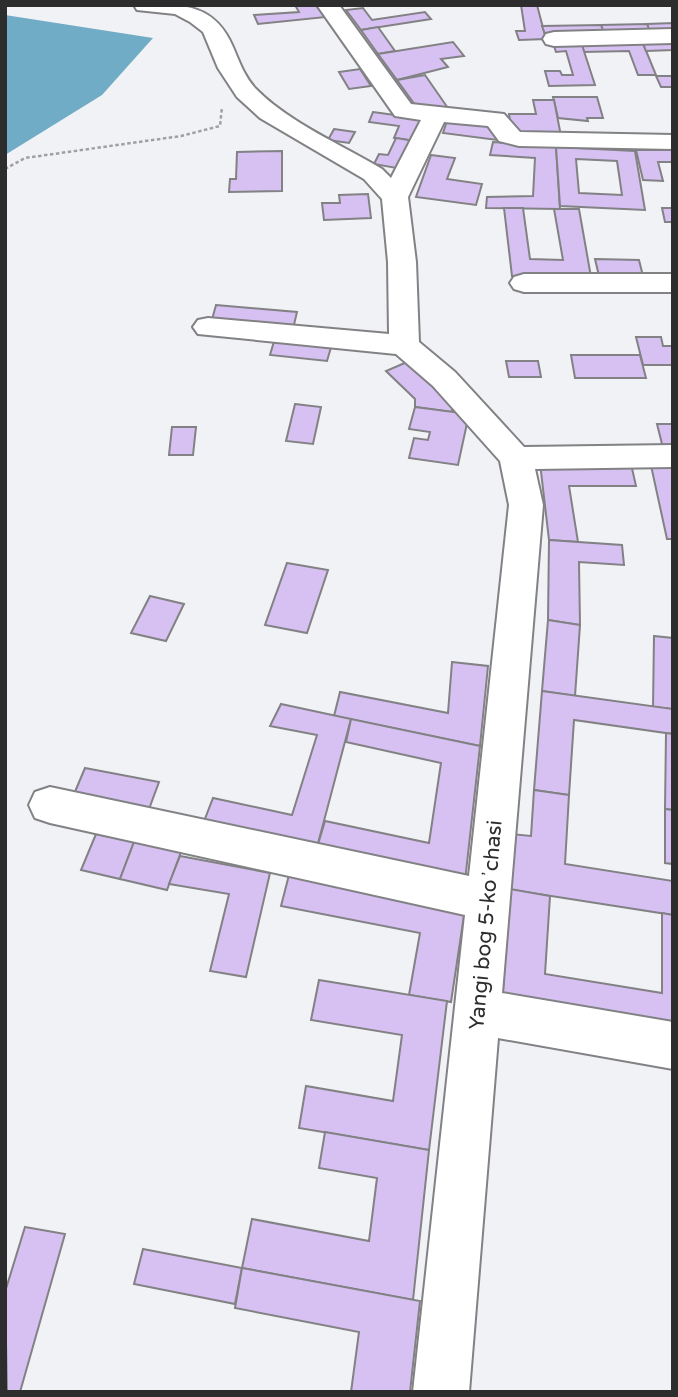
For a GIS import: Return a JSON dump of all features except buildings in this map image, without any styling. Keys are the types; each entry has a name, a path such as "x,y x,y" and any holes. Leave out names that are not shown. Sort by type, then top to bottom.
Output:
{"street":[{"path":"145,5 180,8 198,17 212,28 230,68 245,92 269,113 373,174 396,197"},
{"path":"328,5 404,111 495,119 508,136 519,139 673,142"},
{"path":"554,39 673,36"},
{"path":"404,345 402,262 396,197 435,115"},
{"path":"524,283 673,283"},
{"path":"208,327 404,345 444,379 516,458 673,456"},
{"name":"Yangi bog 5-koʼchasi","path":"446,1389 487,900 526,505 516,458"},
{"path":"50,805 487,900"},
{"path":"478,1012 673,1046"}],"path":[{"path":"5,169 25,158 181,136 220,126 230,68"}],"water":[{"path":"5,15 153,38 102,95 5,155"}]}
